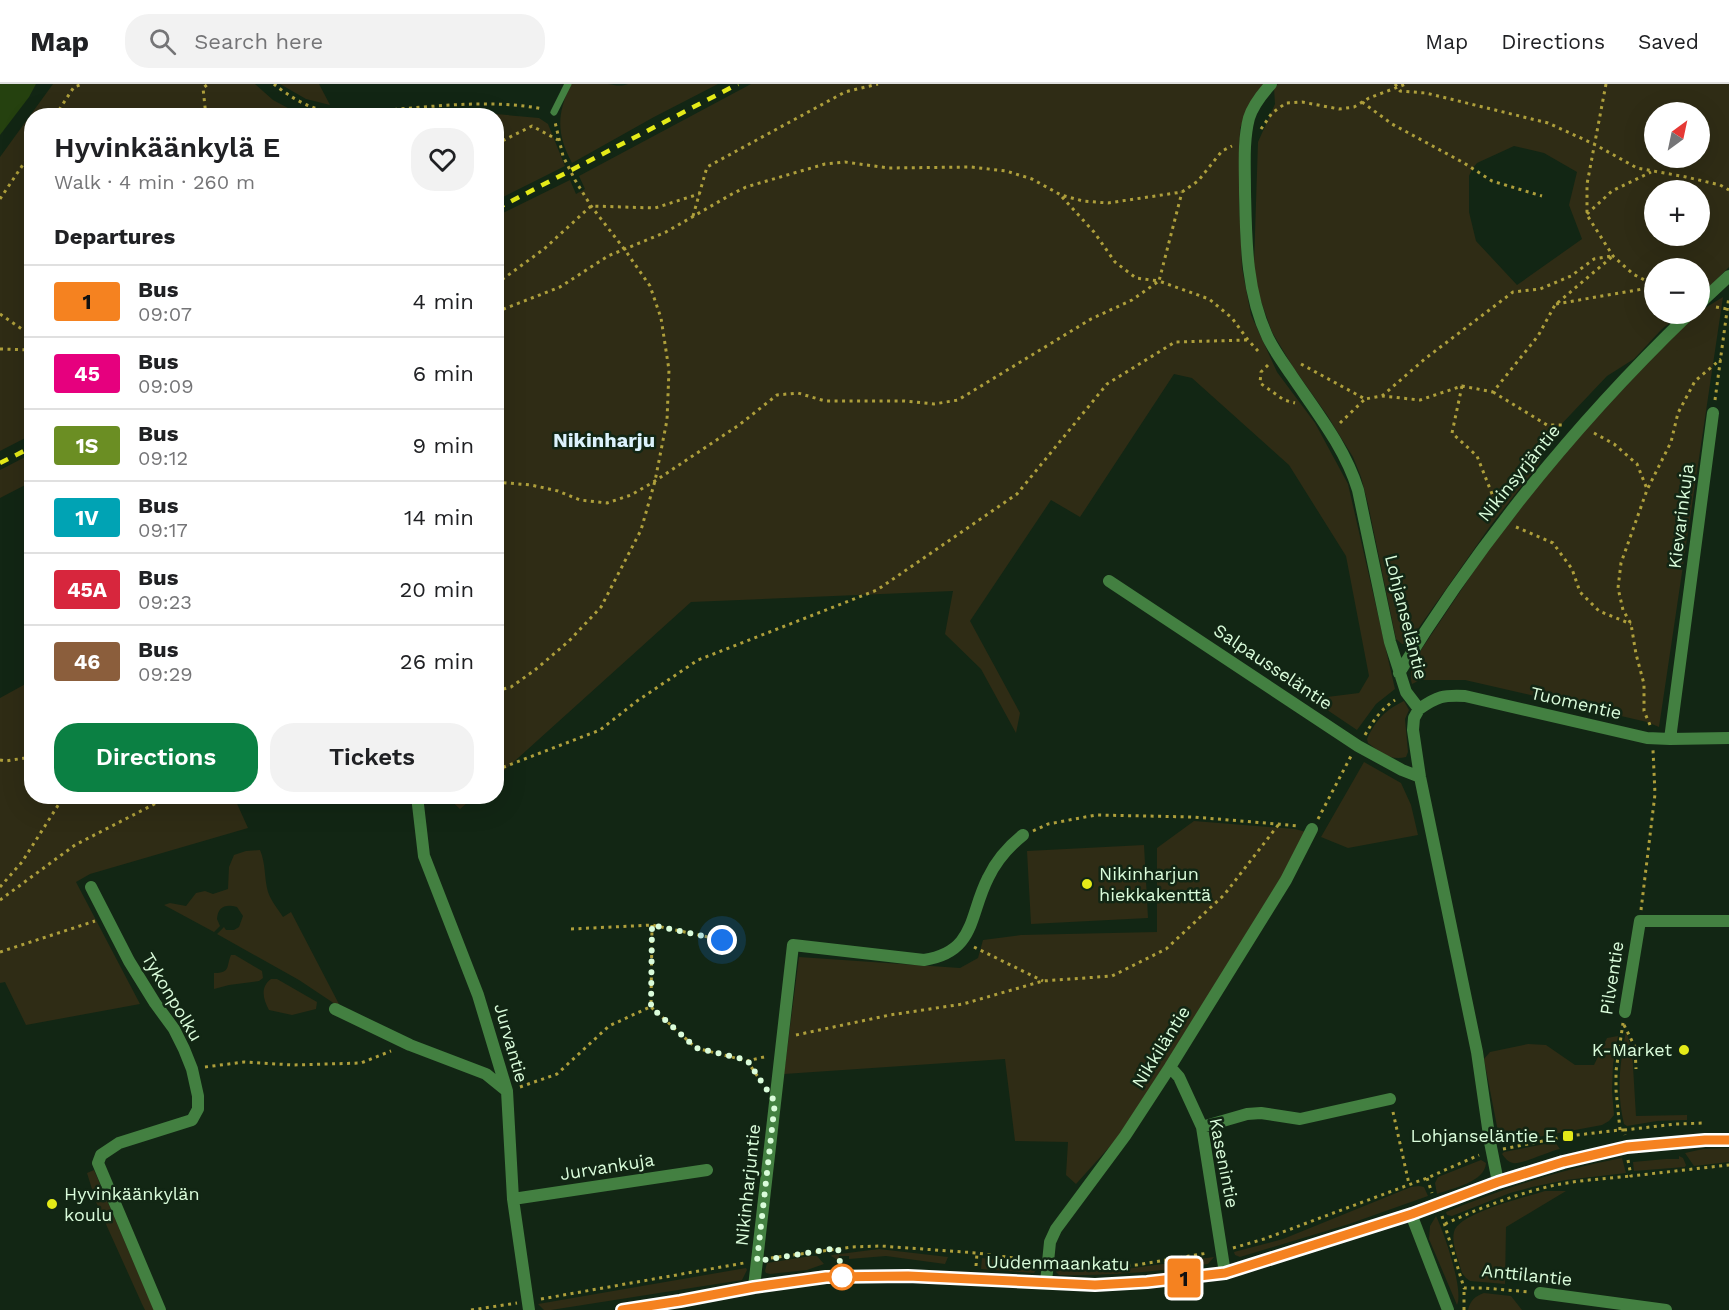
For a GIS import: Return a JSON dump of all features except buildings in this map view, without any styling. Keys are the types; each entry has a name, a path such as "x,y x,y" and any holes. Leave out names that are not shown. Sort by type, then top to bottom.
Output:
{"main road":[{"name":"Uudenmaankatu","path":"621,1310 826,1277 908,1276 1095,1285 1225,1273 1412,1214 1498,1182 1563,1162 1626,1147 1729,1140"}],"street":[{"name":"Lohjanseläntie","path":"1271,84 1259,97 1250,117 1245,138 1246,230 1250,280 1267,337 1330,431 1353,474 1359,490 1390,642 1406,692 1419,709"},
{"path":"1710,294 1729,276"},
{"name":"Nikinsyrjäntie","path":"1399,673 1471,564 1536,479 1646,355 1679,324"},
{"name":"Kievarinkuja","path":"1670,740 1713,413"},
{"name":"Salpausseläntie","path":"1110,581 1358,746 1420,777"},
{"name":"Tuomentie","path":"1419,709 1431,700 1444,695 1465,696 1652,738 1670,740 1729,738"},
{"path":"1419,709 1414,718 1413,730 1420,777 1477,1052 1498,1182"},
{"name":"Jurvantie","path":"418,804 424,856 478,995 507,1091 513,1199 529,1306"},
{"name":"Nikkiläntie","path":"1046,1282 1050,1242 1056,1229 1125,1136 1170,1067 1286,880 1312,829"},
{"path":"961,941 972,923 987,879 1006,849 1023,835"},
{"name":"Tykonpolku","path":"91,887 129,961 174,1029 192,1069 198,1096 198,1109 192,1120 119,1143 101,1155 98,1163 160,1310"},
{"name":"Pilventie","path":"1624,1018 1640,921 1729,921"},
{"name":"Nikinharjuntie","path":"754,1287 793,945 924,960 939,958 952,951 961,941"},
{"path":"336,1009 410,1044 486,1074 507,1091"},
{"name":"Kasenintie","path":"1170,1067 1186,1090 1202,1127 1225,1273"},
{"path":"1202,1127 1247,1114 1261,1113 1299,1119 1390,1099"},
{"name":"Jurvankuja","path":"513,1199 707,1170"},
{"path":"1412,1214 1448,1310"},
{"name":"Anttilantie","path":"1540,1293 1666,1310"}],"lane":[{"path":"554,112 568,84"}],"path":[{"path":"60,108 74,87 83,84"},
{"path":"205,108 203,88 208,84"},
{"path":"274,84 304,104 316,108"},
{"path":"693,217 707,167 845,92 878,84"},
{"path":"504,309 560,287 608,256 666,232 746,187 825,164 845,162 889,168 971,167 1006,171 1032,179 1061,195 1083,201 1108,202 1182,192 1198,181 1222,151 1261,129 1272,113 1286,103 1302,102 1339,109 1354,107 1396,86 1406,84"},
{"path":"1606,84 1587,184 1587,215 1613,256 1633,274 1644,280"},
{"path":"1396,86 1400,92 1426,93 1548,123 1594,144 1636,168 1686,177 1729,190"},
{"path":"1362,102 1392,124 1492,181 1542,196"},
{"path":"408,108 514,105 554,112 563,156 591,206 650,286 661,318 669,370 667,420 655,480 641,530 601,607 569,641 535,670 504,689"},
{"path":"504,140 532,126 558,140"},
{"path":"0,199 24,163"},
{"path":"1587,215 1612,191 1653,171"},
{"path":"504,483 531,485 558,491 580,500 607,503 631,495 740,426 777,395 798,393 825,400 904,401 934,404 957,400 1091,319 1132,300 1159,281 1182,192"},
{"path":"504,278 544,249 591,206 655,208 699,194"},
{"path":"1061,195 1094,232 1115,262 1136,278 1159,281 1209,299 1232,318 1262,355 1278,354 1302,364 1365,399"},
{"path":"1493,392 1538,336 1555,305 1613,256"},
{"path":"1382,396 1426,358 1513,292 1540,289 1571,276 1594,259 1613,256"},
{"path":"1555,305 1644,288"},
{"path":"1713,413 1729,296"},
{"path":"0,314 24,330"},
{"path":"504,767 600,730 637,701 698,660 877,590 1017,494 1107,384 1175,342 1248,340"},
{"path":"1723,344 1729,344"},
{"path":"0,350 24,351"},
{"path":"1278,354 1262,372 1260,383 1284,400 1296,403 1310,402"},
{"path":"1640,921 1643,880 1655,794 1652,738 1650,723 1644,711 1644,684 1631,624 1623,610 1618,588 1620,571 1624,553 1647,490 1671,442 1678,413 1695,381 1721,359"},
{"path":"1462,386 1452,433 1477,456 1503,522 1552,543 1572,569 1580,592 1599,611 1631,624"},
{"path":"1330,431 1365,399 1382,396 1420,400 1462,386 1493,392 1547,425 1581,426 1614,444 1637,464 1647,490"},
{"path":"0,760 24,758"},
{"path":"0,887 21,862 59,804"},
{"path":"0,900 75,845 154,804"},
{"path":"1023,835 1048,824 1096,815 1194,817 1312,829"},
{"path":"652,925 651,1007 696,1048 747,1060 768,1056 781,1044 890,1015 963,1004 1043,981 1112,976 1166,950 1224,895 1279,824"},
{"path":"0,952 105,918"},
{"path":"571,929 652,925 722,940"},
{"path":"961,941 1043,981"},
{"path":"507,1091 557,1074 609,1026 651,1007"},
{"path":"1624,1018 1635,1047 1636,1069"},
{"name":"Pilventie","path":"1624,1018 1616,1090 1631,1176"},
{"path":"192,1069 244,1062 293,1065 361,1063 410,1044"},
{"path":"747,1060 775,1102"},
{"path":"1390,1099 1409,1184"},
{"path":"471,1310 529,1306 757,1261 852,1247 881,1246 977,1253 1092,1267 1128,1266 1222,1250 1264,1239 1492,1151 1568,1136 1705,1123"},
{"path":"1445,1224 1508,1198 1554,1185 1729,1165"},
{"name":"Anttilantie","path":"1426,1178 1445,1224 1464,1288 1540,1293"},
{"path":"1464,1288 1464,1310"}],"shaded area":[{"path":"0,84 36,84 0,135"},
{"path":"53,84 255,84 273,100 288,108 36,108"},
{"path":"280,84 319,84 330,105 306,99"},
{"path":"571,84 620,86 628,84 718,84 572,163 563,142 560,124 563,105"},
{"path":"751,84 1264,84 1254,96 1240,128 1239,200 1242,268 1251,315 1277,372 1315,423 1348,484 1395,689 1376,704 1357,730 1311,699 1359,693 1369,676 1346,556 1289,465 1192,378 1174,374 1080,517 1051,500 970,621 1020,713 1016,733 981,669 945,634 953,591 691,602 504,771 504,213 570,180 576,194 585,189 579,176"},
{"path":"1278,84 1729,84 1729,267 1710,286 1710,258 1644,258 1644,324 1668,324 1634,359 1607,376 1554,432 1539,464 1491,525 1408,643 1402,644 1396,639 1368,504 1353,457 1272,332 1257,290 1254,264 1258,142 1275,104 1274,88","holes":["1514,146 1544,153 1577,172 1569,205 1582,239 1517,285 1476,241 1469,212 1469,176 1472,169 1477,163"]},
{"path":"504,115 539,118 548,124 565,166 504,196"},
{"path":"24,124 24,439 0,451 0,157"},
{"path":"1723,297 1659,727 1647,722 1465,680 1420,680 1412,684 1411,675 1415,659 1494,541 1554,464 1686,324 1710,324 1710,305"},
{"path":"24,458 24,486 0,498 0,470"},
{"path":"24,685 24,804 237,804 248,828 90,874 76,882 140,1004 26,1025 5,982 0,983 0,698"},
{"path":"1404,701 1409,710 1405,719 1408,752 1406,757 1395,758 1377,750 1368,743 1367,739 1382,716"},
{"path":"1364,762 1401,783 1411,805 1418,835 1348,848 1321,837"},
{"path":"455,804 466,804 460,809"},
{"path":"1194,821 1295,829 1306,832 1282,878 1122,1133 1076,1184 1066,1175 1068,1142 1015,1141 1005,1059 784,1074 799,957 960,968 978,958 983,940 1021,935 1157,932 1157,848"},
{"name":"Nikinharjun hiekkakenttä","path":"1144,845 1148,918 1031,924 1027,851"},
{"path":"260,850 271,899 283,917 291,912 341,1008 299,980 217,934 224,927 226,930 234,930 239,927 243,916 237,907 226,906 219,911 217,919 220,926 214,932 164,905 170,903 186,906 196,893 205,891 213,894 228,889 229,867 234,855"},
{"path":"231,955 235,955 262,971 263,978 259,981 214,989 214,973 226,970"},
{"path":"271,979 277,979 317,1002 316,1009 292,1015 269,1010 265,1002 264,989"},
{"path":"1626,1031 1632,1050 1636,1116 1687,1115 1687,1120 1657,1121 1627,1126 1624,1124 1620,1100 1620,1078"},
{"path":"1618,1036 1613,1064 1614,1115 1609,1121 1602,1125 1516,1141 1508,1142 1499,1137 1484,1059 1490,1052 1528,1044 1546,1045 1575,1065 1594,1065 1607,1038"},
{"path":"1555,1142 1560,1149 1522,1162 1511,1162 1502,1154 1504,1152"},
{"path":"1729,1148 1729,1162 1694,1166 1685,1153 1703,1149"},
{"path":"1679,1156 1683,1158 1685,1167 1634,1171 1633,1162 1679,1159"},
{"path":"1622,1158 1626,1173 1566,1180 1532,1187 1510,1193 1452,1216 1447,1215 1446,1212 1532,1180"},
{"path":"1481,1160 1486,1163 1484,1170 1474,1180 1437,1194 1435,1183 1438,1177"},
{"path":"94,1170 154,1310 145,1310 96,1202 87,1173"},
{"path":"1411,1187 1424,1187 1428,1196 1349,1224 1240,1257 1235,1255 1234,1252 1283,1239"},
{"path":"1545,1191 1566,1191 1506,1227 1505,1284 1470,1281 1466,1278 1462,1273 1454,1242 1454,1232 1458,1225 1480,1212"},
{"path":"1436,1216 1456,1274 1457,1305 1429,1239 1430,1226"},
{"path":"879,1249 948,1257 945,1264 886,1256 849,1259 849,1256 839,1256 839,1261 831,1256"},
{"path":"817,1256 824,1264 807,1270 770,1274 765,1271 767,1263"},
{"path":"1214,1257 1208,1264 1148,1272 1059,1275 1056,1272 1056,1268 1090,1271 1126,1269"},
{"path":"982,1258 1039,1266 1034,1273 981,1269"},
{"path":"746,1268 742,1280 551,1310 544,1310 538,1304"},
{"path":"1484,1293 1511,1296 1522,1310 1468,1310 1473,1299"}],"railway":[{"path":"504,205 738,84"},
{"path":"0,463 24,451"}],"bus line":[{"name":"1","path":"622,1310 826,1277 908,1276 1095,1285 1225,1273 1412,1214 1498,1182 1563,1162 1627,1147 1729,1140"}],"place":[{"name":"Nikinharjun hiekkakenttä","path":"1087,884"},
{"name":"K-Market","path":"1684,1050"},
{"name":"Lohjanseläntie E","path":"1568,1136"},
{"name":"Hyvinkäänkylän koulu","path":"52,1204"}],"district":[{"name":"Nikinharju","path":"604,440"}],"route":[{"path":"722,940 652,925 651,1007 696,1048 747,1060 775,1102 757,1261 838,1248 842,1277"}]}
